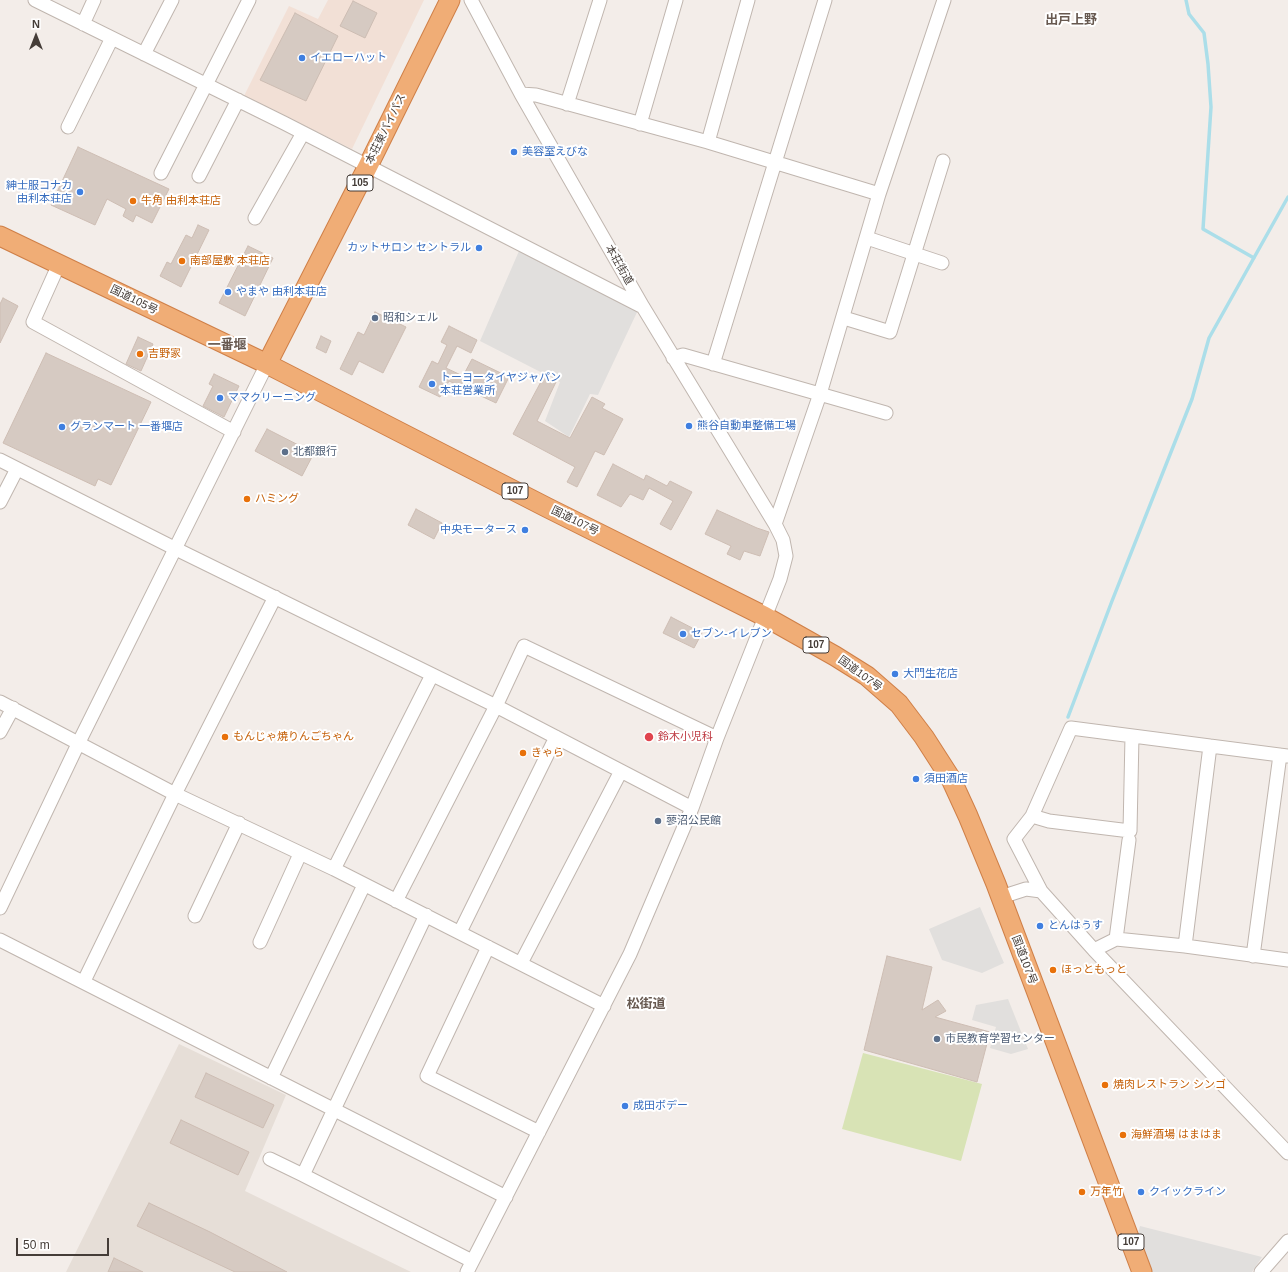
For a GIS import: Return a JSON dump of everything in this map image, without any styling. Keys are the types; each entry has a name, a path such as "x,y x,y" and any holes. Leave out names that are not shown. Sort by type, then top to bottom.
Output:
{"highway":[{"name":"本荘東バイパス","path":"267,364 368,166 450,0"},
{"name":"国道105号","path":"0,236 267,364"},
{"name":"国道107号","path":"267,364 546,507 764,616 867,676 899,704 924,737 951,779 968,816 1001,897 1142,1272"}],"street":[{"path":"35,0 238,100 643,307"},
{"path":"82,24 94,0"},
{"path":"144,54 172,0"},
{"path":"161,173 249,0"},
{"name":"本荘街道","path":"470,1266 630,954 692,808 717,738 764,616 780,579 786,556 783,540 775,524 643,307 521,94 471,0"},
{"path":"567,104 600,0"},
{"path":"640,124 676,0"},
{"path":"708,142 748,0"},
{"path":"713,364 824,0"},
{"path":"775,524 820,394 844,318 879,194 944,0"},
{"path":"68,127 112,38"},
{"path":"521,94 536,95 708,142 879,194"},
{"path":"199,176 238,100"},
{"path":"255,218 303,133"},
{"path":"844,318 890,332 943,161"},
{"path":"867,238 942,263"},
{"path":"59,264 33,322 234,432"},
{"path":"673,358 683,354 713,364 886,413"},
{"path":"0,908 79,742 267,364"},
{"path":"0,460 176,549 496,706 692,808"},
{"path":"0,502 17,469"},
{"path":"84,981 175,794 275,597"},
{"path":"396,901 496,706 524,646 717,738"},
{"path":"334,869 432,675"},
{"path":"0,702 79,742 175,794 334,869 604,1006"},
{"path":"0,732 13,708"},
{"path":"1253,956 1284,756 1071,728 1032,816 1014,839 1041,891 1094,950 1288,1153"},
{"path":"1032,816 1049,821 1130,831 1132,736"},
{"path":"460,932 556,737"},
{"path":"1185,946 1210,746"},
{"path":"521,963 621,771"},
{"path":"195,916 239,823"},
{"path":"1116,939 1129,840"},
{"path":"260,942 300,854"},
{"path":"271,1078 364,885"},
{"path":"1001,897 1026,889 1041,891"},
{"path":"303,1175 426,915"},
{"path":"1094,950 1116,939 1185,946 1288,960"},
{"path":"0,940 84,981 506,1197"},
{"path":"488,947 427,1076 539,1132"},
{"path":"270,1159 303,1175 470,1266"},
{"path":"1261,1272 1288,1240"}],"shaded area":[{"path":"328,0 424,0 352,149 244,96 289,6 318,19"},
{"path":"519,251 639,308 598,395 590,394 569,437 545,421 560,382 480,341"},
{"path":"980,907 1004,963 982,973 942,960 929,929"},
{"path":"1008,999 1028,1049 1011,1054 990,1048 996,1027 972,1020 976,1005"},
{"path":"179,1044 286,1095 245,1191 411,1272 66,1272"},
{"path":"1140,1226 1262,1257 1252,1272 1150,1272 1137,1237"}],"green space":[{"path":"863,1053 982,1084 961,1161 842,1129"}],"building":[{"path":"353,1 377,13 365,38 340,26"},
{"path":"295,13 338,36 306,101 260,80"},
{"path":"78,147 169,189 152,223 136,215 133,222 123,216 126,209 107,199 95,225 51,205"},
{"path":"198,225 209,230 181,287 160,276 167,262 171,264 186,235 192,238"},
{"path":"248,246 273,258 245,316 219,303"},
{"path":"3,298 18,306 0,343 0,304"},
{"path":"375,312 406,327 383,373 359,361 352,375 340,369 358,332 364,335"},
{"path":"449,326 477,340 471,353 457,346 446,368 463,376 472,359 509,377 496,403 449,381 440,397 419,387 432,361 438,364 447,345 441,342"},
{"path":"321,336 331,341 326,353 316,348"},
{"name":"吉野家","path":"138,337 153,344 141,371 126,364"},
{"path":"46,353 151,402 111,485 98,479 95,486 3,443"},
{"name":"ママクリーニング","path":"214,374 239,386 224,417 203,406 213,386 209,384"},
{"path":"544,376 556,382 537,421 570,438 592,397 605,404 602,408 623,419 604,455 595,451 577,487 567,482 575,467 513,434"},
{"name":"北都銀行","path":"267,429 314,453 302,476 255,451"},
{"path":"613,464 644,480 646,475 667,486 670,481 692,492 671,530 660,524 673,501 649,488 643,500 630,494 621,507 597,495"},
{"path":"416,509 442,523 434,539 408,525"},
{"path":"717,510 769,532 760,556 744,551 740,560 727,554 731,546 705,534"},
{"path":"671,617 702,633 694,648 663,633"},
{"path":"887,956 932,967 922,1010 938,1000 946,1011 935,1017 990,1032 977,1082 864,1050"},
{"path":"206,1073 274,1105 263,1128 195,1097"},
{"path":"181,1120 249,1152 238,1175 170,1143"},
{"path":"149,1203 210,1232 287,1272 235,1272 137,1226"},
{"path":"114,1258 143,1272 108,1272"}],"waterway":[{"path":"1186,0 1189,14 1204,33 1208,64 1211,107 1203,229 1254,258"},
{"path":"1068,717 1192,399 1209,338 1288,197"}],"place":[{"name":"イエローハット","path":"302,58"},
{"name":"美容室えびな","path":"514,152"},
{"name":"紳士服コナカ 由利本荘店","path":"80,192"},
{"name":"牛角 由利本荘店","path":"133,201"},
{"name":"カットサロン セントラル","path":"479,248"},
{"name":"南部屋敷 本荘店","path":"182,261"},
{"name":"やまや 由利本荘店","path":"228,292"},
{"name":"昭和シェル","path":"375,318"},
{"name":"吉野家","path":"140,354"},
{"name":"トーヨータイヤジャパン 本荘営業所","path":"432,384"},
{"name":"ママクリーニング","path":"220,398"},
{"name":"熊谷自動車整備工場","path":"689,426"},
{"name":"グランマート 一番堰店","path":"62,427"},
{"name":"北都銀行","path":"285,452"},
{"name":"ハミング","path":"247,499"},
{"name":"中央モータース","path":"525,530"},
{"name":"セブン-イレブン","path":"683,634"},
{"name":"大門生花店","path":"895,674"},
{"name":"もんじゃ焼りんごちゃん","path":"225,737"},
{"name":"鈴木小児科","path":"649,737"},
{"name":"きゃら","path":"523,753"},
{"name":"須田酒店","path":"916,779"},
{"name":"蓼沼公民館","path":"658,821"},
{"name":"とんはうす","path":"1040,926"},
{"name":"ほっともっと","path":"1053,970"},
{"name":"市民教育学習センター","path":"937,1039"},
{"name":"焼肉レストラン シンゴ","path":"1105,1085"},
{"name":"成田ボデー","path":"625,1106"},
{"name":"海鮮酒場 はまはま","path":"1123,1135"},
{"name":"万年竹","path":"1082,1192"},
{"name":"クイックライン","path":"1141,1192"}],"district":[{"name":"出戸上野","path":"1071,20"},
{"name":"一番堰","path":"227,345"},
{"name":"松街道","path":"646,1004"}]}
